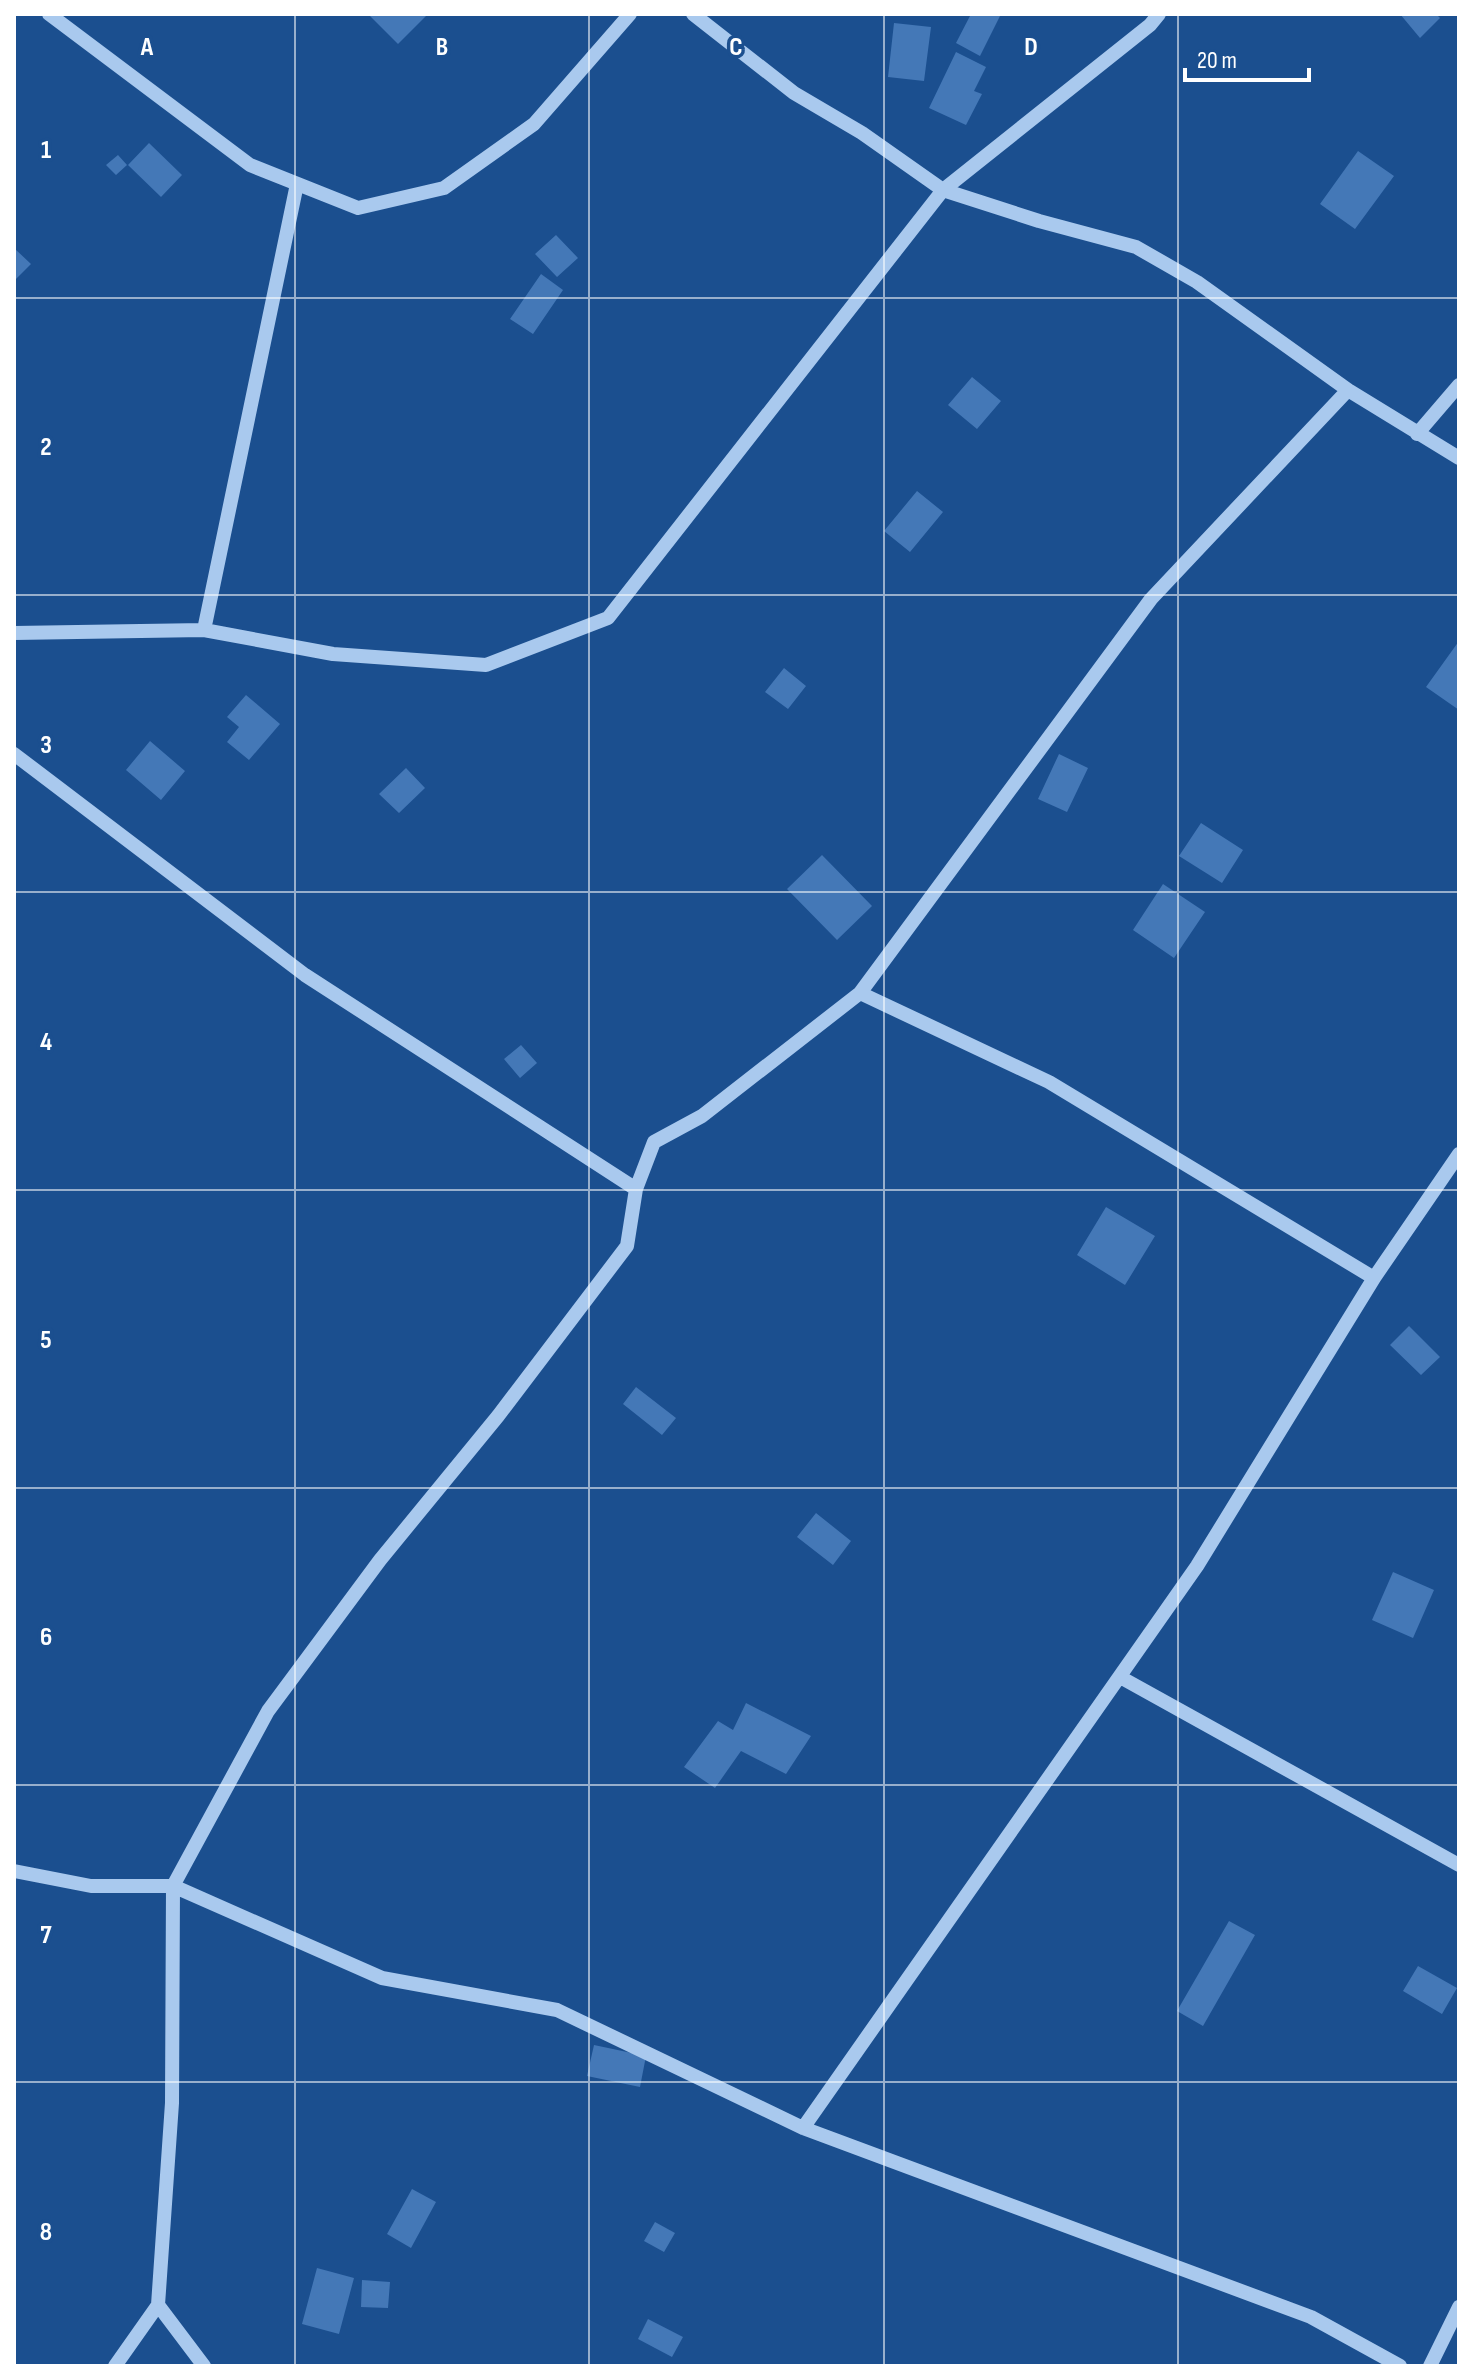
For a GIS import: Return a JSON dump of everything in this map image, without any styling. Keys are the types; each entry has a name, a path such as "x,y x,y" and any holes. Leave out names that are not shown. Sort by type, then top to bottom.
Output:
{"street":[{"path":"49,14 250,165 358,208 444,188 534,124 630,14"},
{"path":"693,14 794,93 862,133 943,190 1039,221 1136,247 1197,282 1348,390 1459,458"},
{"path":"14,633 204,630 333,654 486,665 608,618 943,190 1150,25 1159,14"},
{"path":"204,630 297,184"},
{"path":"1417,434 1459,385"},
{"path":"115,2366 158,2305 172,2103 173,1886 268,1711 380,1560 498,1416 627,1246 636,1189 654,1142 702,1116 860,993 1151,599 1348,390"},
{"path":"14,754 305,975 636,1189"},
{"path":"860,993 1049,1082 1374,1278"},
{"path":"803,2128 1197,1566 1374,1278 1459,1154"},
{"path":"1120,1677 1459,1865"},
{"path":"14,1871 91,1886 173,1886 382,1978 557,2010 803,2128 1311,2317 1400,2366"},
{"path":"158,2305 204,2366"},
{"path":"1430,2366 1459,2307"}],"building":[{"path":"368,14 428,14 398,44"},
{"path":"971,14 1001,14 980,56 956,43"},
{"path":"1400,14 1436,14 1440,18 1420,38"},
{"path":"894,23 931,27 924,81 888,77"},
{"path":"956,52 986,67 974,91 982,94 966,125 929,108"},
{"path":"149,143 182,175 161,197 128,165"},
{"path":"1358,151 1394,176 1355,229 1320,204"},
{"path":"118,155 127,165 116,175 106,165"},
{"path":"556,235 578,258 557,277 535,254"},
{"path":"14,248 31,264 14,281"},
{"path":"541,274 563,290 533,334 510,319"},
{"path":"972,377 1001,401 977,429 948,405"},
{"path":"917,491 943,512 910,552 884,531"},
{"path":"1459,641 1459,710 1426,687"},
{"path":"784,668 806,686 788,709 765,692"},
{"path":"246,695 280,724 249,760 227,742 239,727 227,717"},
{"path":"150,741 185,771 161,800 126,770"},
{"path":"1059,754 1088,768 1067,812 1038,799"},
{"path":"406,768 425,788 399,813 379,794"},
{"path":"1201,823 1243,850 1222,883 1179,856"},
{"path":"822,855 872,906 837,940 787,889"},
{"path":"1163,884 1205,912 1174,958 1133,930"},
{"path":"521,1045 537,1063 520,1078 504,1059"},
{"path":"1106,1207 1155,1236 1125,1285 1077,1255"},
{"path":"1409,1326 1440,1357 1421,1375 1390,1345"},
{"path":"636,1387 676,1418 662,1435 623,1404"},
{"path":"816,1513 851,1541 833,1565 797,1537"},
{"path":"1393,1572 1434,1590 1413,1638 1372,1620"},
{"path":"746,1703 811,1736 786,1774 741,1751 715,1788 684,1767 718,1721 733,1730"},
{"path":"1229,1921 1255,1935 1203,2026 1177,2011"},
{"path":"1418,1966 1457,1988 1442,2014 1403,1991"},
{"path":"594,2045 646,2056 640,2087 587,2076"},
{"path":"412,2189 436,2202 411,2248 387,2234"},
{"path":"655,2222 675,2233 664,2252 644,2241"},
{"path":"317,2268 354,2278 339,2334 302,2324"},
{"path":"362,2280 390,2282 388,2308 361,2307"},
{"path":"648,2319 683,2337 672,2357 638,2339"}]}
